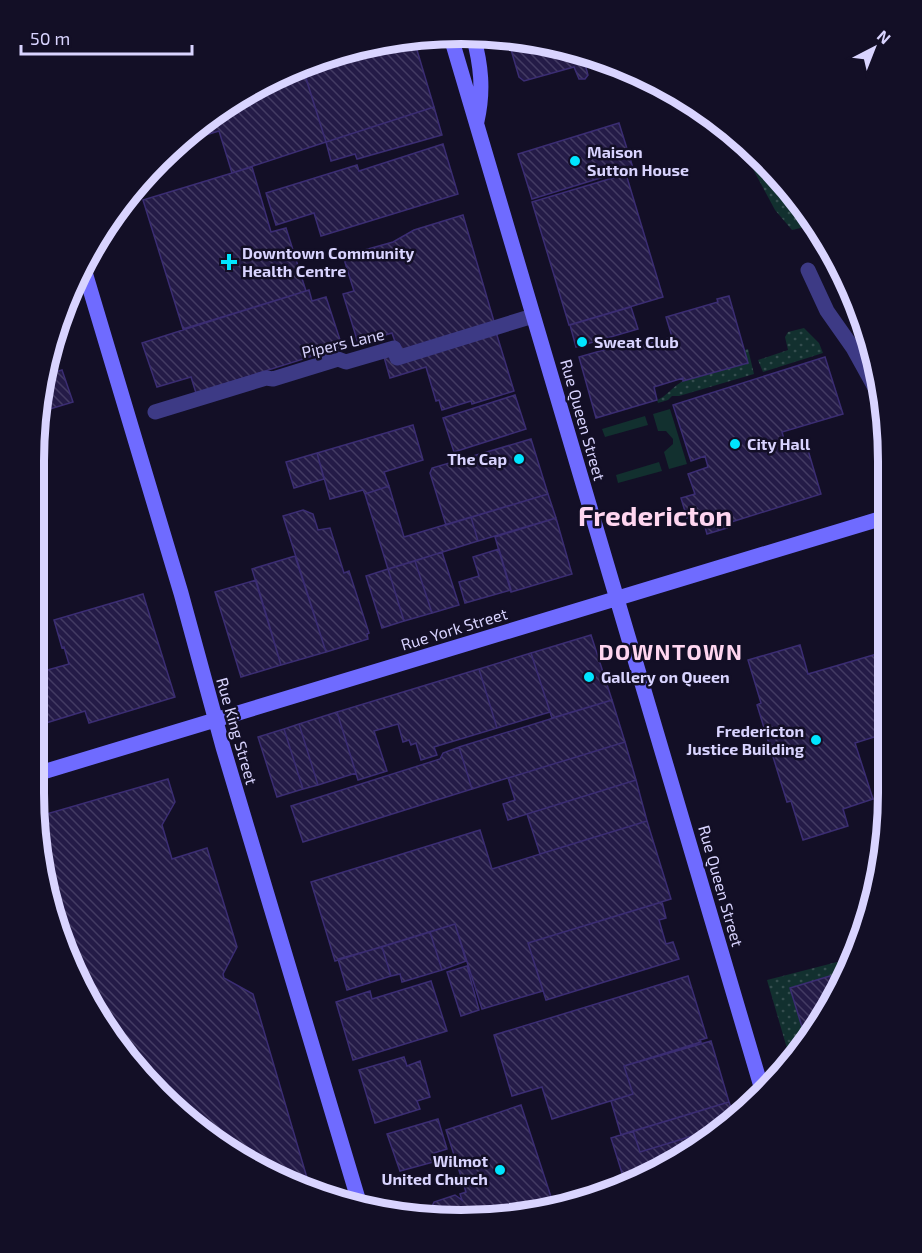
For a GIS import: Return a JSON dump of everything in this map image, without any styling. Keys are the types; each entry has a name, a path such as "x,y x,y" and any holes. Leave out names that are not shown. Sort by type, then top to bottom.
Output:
{"main road":[{"name":"Rue Queen Street","path":"453,44 760,1083"},
{"path":"475,44 480,63 481,101 476,123"},
{"name":"Rue King Street","path":"86,277 181,593 215,720 357,1196"},
{"name":"Rue York Street","path":"44,772 878,519"}],"street":[{"path":"808,270 827,310 853,348 870,378"},
{"name":"Pipers Lane","path":"155,412 338,359 346,362 393,348 397,358 534,316"}],"green space":[{"path":"746,157 775,186 806,227 792,230 775,210"},
{"path":"804,328 819,343 823,353 763,372 758,360 788,350 785,337 788,332"},
{"path":"748,349 754,374 679,396 672,396 658,403 657,400 683,381 748,363 744,350"},
{"path":"670,409 687,464 669,469 664,452 673,444 673,439 666,431 658,431 653,414"},
{"path":"645,416 648,425 605,437 602,429"},
{"path":"659,462 662,471 618,483 616,475"},
{"path":"842,962 832,983 829,976 790,988 803,1031 788,1051 767,980"}],"building":[{"path":"416,46 434,107 326,142 305,75 369,54"},
{"path":"510,46 587,63 588,75 585,79 579,79 574,67 524,81 519,77"},
{"path":"304,74 326,142 232,173 219,131 199,137 252,99"},
{"path":"434,107 442,135 357,159 355,154 331,161 326,142"},
{"name":"Maison Sutton House","path":"619,123 633,168 532,199 518,154"},
{"path":"443,144 458,194 321,236 314,213 276,225 266,193 357,165 359,171"},
{"name":"Downtown Community Health Centre","path":"252,167 271,232 286,228 306,291 183,329 143,200"},
{"path":"626,174 663,297 569,325 532,202"},
{"path":"463,215 495,325 399,353 392,333 358,343 343,294 354,291 343,256 393,242 414,230"},
{"path":"309,290 312,301 326,297 343,349 326,355 322,353 196,393 191,377 157,387 142,343"},
{"path":"729,296 748,363 654,387 657,400 596,418 579,357 639,340 641,346 672,337 666,317 718,302 717,299"},
{"path":"631,307 638,329 576,347 570,325"},
{"path":"496,332 514,391 472,404 471,401 442,410 439,400 436,401 426,367 390,378 384,357"},
{"name":"City Hall","path":"825,357 843,414 782,432 786,446 805,440 821,494 725,524 727,528 707,534 701,513 687,518 681,498 695,494 688,474 708,467 705,456 691,461 673,405"},
{"path":"62,370 73,402 47,410 52,380 54,373"},
{"path":"515,395 526,429 454,452 443,418"},
{"path":"413,425 423,460 384,472 389,486 365,494 363,490 330,499 317,453"},
{"path":"531,439 548,494 446,525 430,473 432,468"},
{"path":"317,453 324,479 294,488 286,462"},
{"path":"389,486 404,537 471,517 478,541 388,569 365,494"},
{"path":"548,494 556,518 478,541 471,517"},
{"path":"303,510 313,514 318,530 330,528 344,573 349,571 369,633 367,634 368,639 326,652 283,516"},
{"path":"556,518 572,574 511,592 495,537"},
{"path":"499,549 511,590 465,603 459,582 479,576 473,557"},
{"path":"442,552 459,605 432,613 415,561"},
{"path":"295,556 326,652 281,665 252,569"},
{"path":"415,561 432,613 404,621 388,569"},
{"path":"388,569 404,621 382,628 366,576"},
{"path":"256,580 281,665 241,677 215,592"},
{"path":"143,594 175,697 89,723 85,711 46,723 44,671 69,664 54,620"},
{"path":"591,635 612,700 552,718 531,653"},
{"name":"Fredericton Justice Building","path":"800,645 808,674 878,654 878,736 855,743 873,799 843,809 848,826 803,840 791,801 787,802 757,705 761,703 748,660"},
{"path":"531,653 550,712 497,728 479,669"},
{"path":"479,669 497,728 434,747 437,755 421,760 416,743 411,745 409,740 403,742 398,724 374,731 387,771 358,780 337,712"},
{"path":"612,700 625,742 472,789 459,747"},
{"path":"337,712 356,773 318,785 299,724"},
{"path":"299,724 318,785 303,789 284,729"},
{"path":"284,729 303,789 277,797 258,737"},
{"path":"625,742 636,780 508,820 503,804 515,800 508,778"},
{"path":"459,747 472,789 303,842 291,806 440,759 443,753"},
{"path":"168,779 175,802 162,825 172,859 207,848 237,947 223,974 224,978 253,994 308,1180 252,1154 207,1123 186,1106 147,1067 114,1024 87,977 67,929 67,920 64,921 52,873 44,815"},
{"path":"636,780 647,821 540,854 527,814"},
{"path":"647,821 671,899 528,943 543,991 482,1009 455,924 335,961 311,882 480,830 492,869"},
{"path":"662,902 666,918 659,920 666,944 673,942 679,959 546,1000 528,943"},
{"path":"455,924 466,961 442,970 430,932"},
{"path":"430,932 442,970 402,982 400,974 391,976 382,947"},
{"path":"382,947 391,976 347,990 338,959"},
{"path":"467,966 479,1010 461,1016 447,972"},
{"path":"688,976 707,1038 700,1040 701,1042 624,1066 633,1094 552,1119 542,1087 512,1096 494,1035"},
{"path":"830,976 832,983 803,1031 790,988"},
{"path":"431,981 447,1031 353,1060 336,1002 370,991 372,999"},
{"path":"711,1041 729,1102 621,1135 611,1101 633,1094 624,1066"},
{"path":"404,1057 407,1066 420,1061 430,1097 417,1101 420,1109 375,1123 359,1070"},
{"path":"729,1102 732,1110 701,1133 640,1152 633,1131"},
{"name":"Wilmot United Church","path":"521,1105 552,1199 488,1209 431,1209 434,1202 455,1195 462,1200 460,1194 466,1192 446,1130"},
{"path":"438,1119 447,1149 434,1153 437,1161 400,1171 387,1134"},
{"path":"633,1131 640,1152 701,1133 670,1154 623,1177 611,1138"}],"place":[{"name":"Maison Sutton House","path":"575,161"},
{"name":"Downtown Community Health Centre","path":"229,262"},
{"name":"Sweat Club","path":"582,342"},
{"name":"City Hall","path":"735,444"},
{"name":"The Cap","path":"519,459"},
{"name":"Gallery on Queen","path":"589,677"},
{"name":"Fredericton Justice Building","path":"816,740"},
{"name":"Wilmot United Church","path":"500,1170"}],"district":[{"name":"Fredericton","path":"655,516"},
{"name":"DOWNTOWN","path":"671,652"}]}
